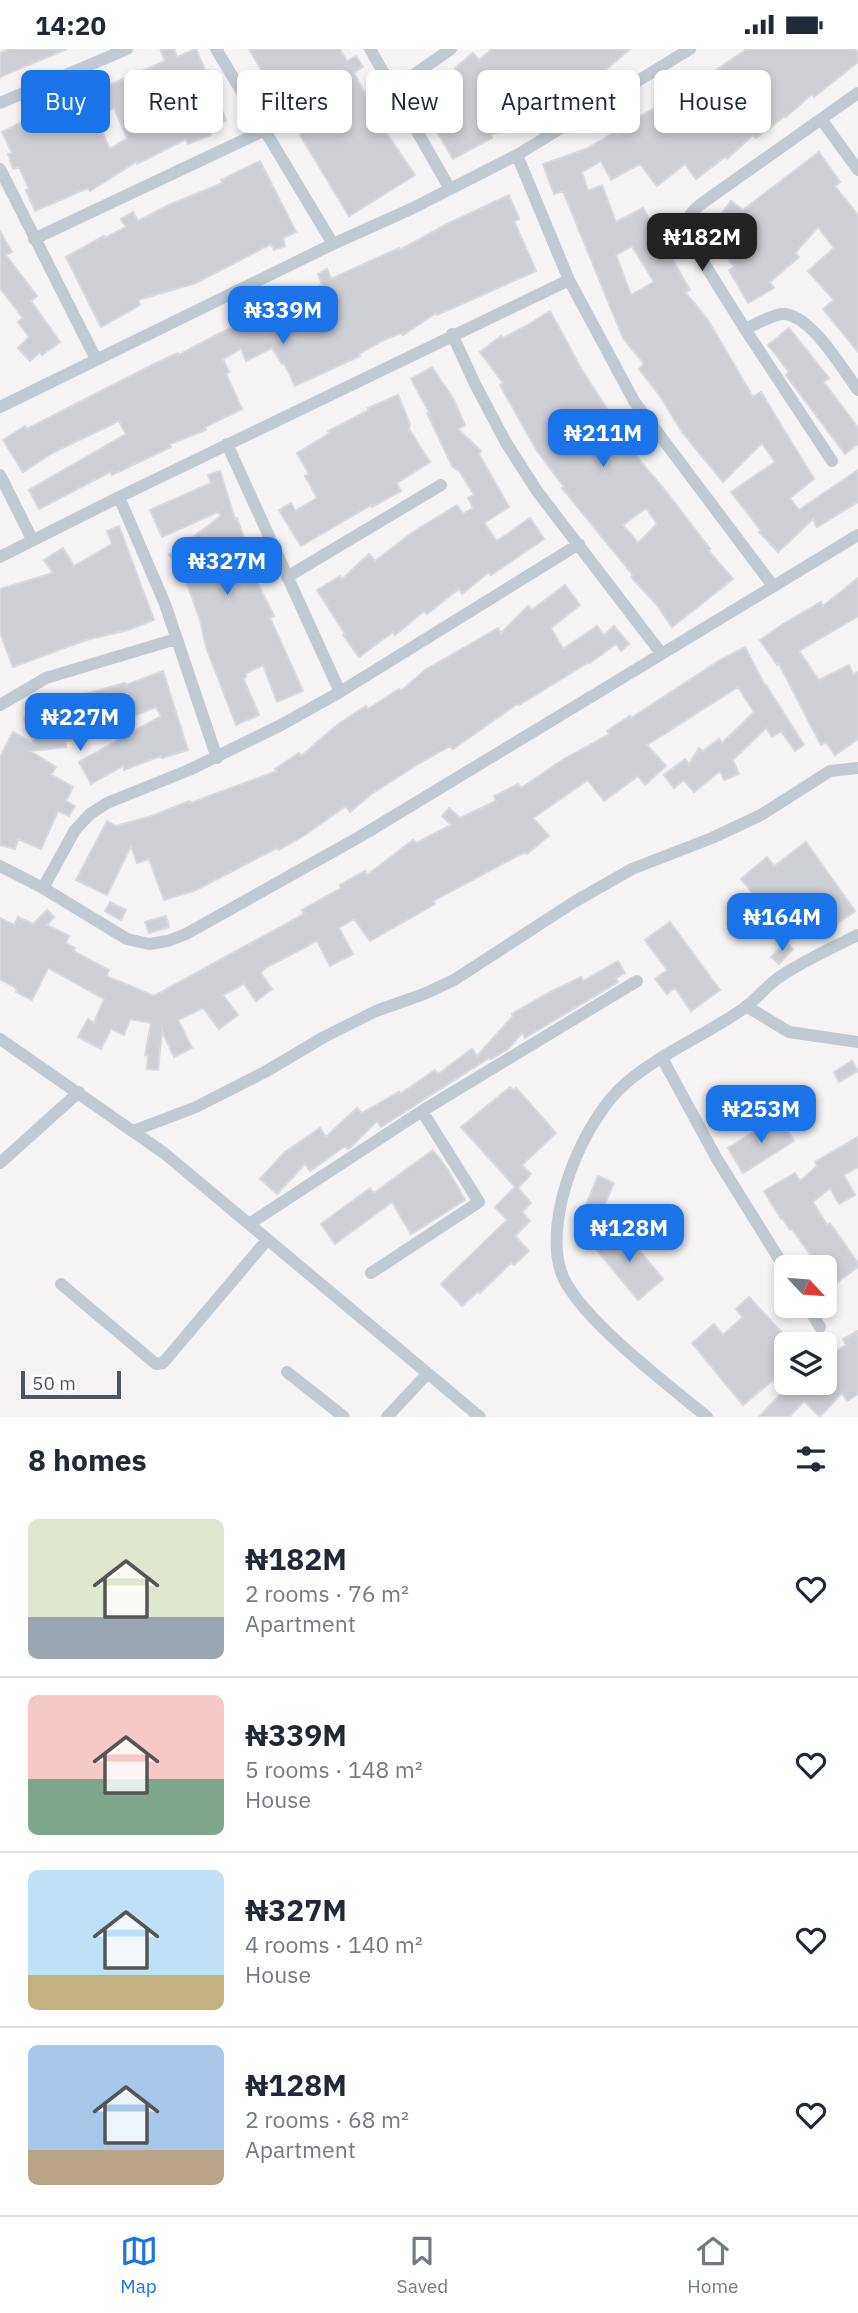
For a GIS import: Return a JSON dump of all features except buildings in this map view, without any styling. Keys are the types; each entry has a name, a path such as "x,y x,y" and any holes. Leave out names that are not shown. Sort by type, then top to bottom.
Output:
{"street":[{"path":"0,103 127,49"},
{"path":"216,49 237,84"},
{"path":"370,49 382,70"},
{"path":"421,70 451,49"},
{"path":"1,406 517,155 690,49"},
{"path":"832,461 687,236 686,220 701,204 858,93"},
{"path":"821,119 858,170"},
{"path":"34,239 261,133"},
{"path":"266,133 333,244"},
{"path":"418,133 450,189"},
{"path":"517,155 569,280 634,401 773,586"},
{"path":"0,169 96,359"},
{"path":"0,557 452,334 569,280"},
{"path":"745,329 781,314 793,316 813,330 858,390"},
{"path":"452,334 505,441 537,491 661,653"},
{"path":"227,444 340,692"},
{"path":"0,475 32,539"},
{"path":"288,577 441,485"},
{"path":"119,497 166,604 217,758"},
{"path":"0,866 43,888 127,939 149,944 177,937 360,836 858,535"},
{"path":"43,888 75,830 90,814 107,803 217,758 340,692 579,544"},
{"path":"0,705 46,678 176,639"},
{"path":"133,1131 196,1107 376,1011 454,980 574,902 632,869 712,838 761,815 830,771 858,768"},
{"path":"708,1417 638,1358 583,1306 562,1274 556,1246 564,1193 578,1152 599,1115 625,1084 746,1006 778,978 858,935"},
{"path":"249,1224 422,1111 637,981"},
{"path":"746,1006 789,1032 858,1042"},
{"path":"0,1039 79,1091 164,1153 480,1417"},
{"path":"662,1058 717,1159 777,1255"},
{"path":"0,1163 79,1091"},
{"path":"371,1273 479,1202 422,1111"},
{"path":"61,1284 156,1364 163,1363 267,1240"},
{"path":"815,1318 820,1327"},
{"path":"287,1372 328,1412 344,1417"},
{"path":"387,1417 427,1374"}]}
